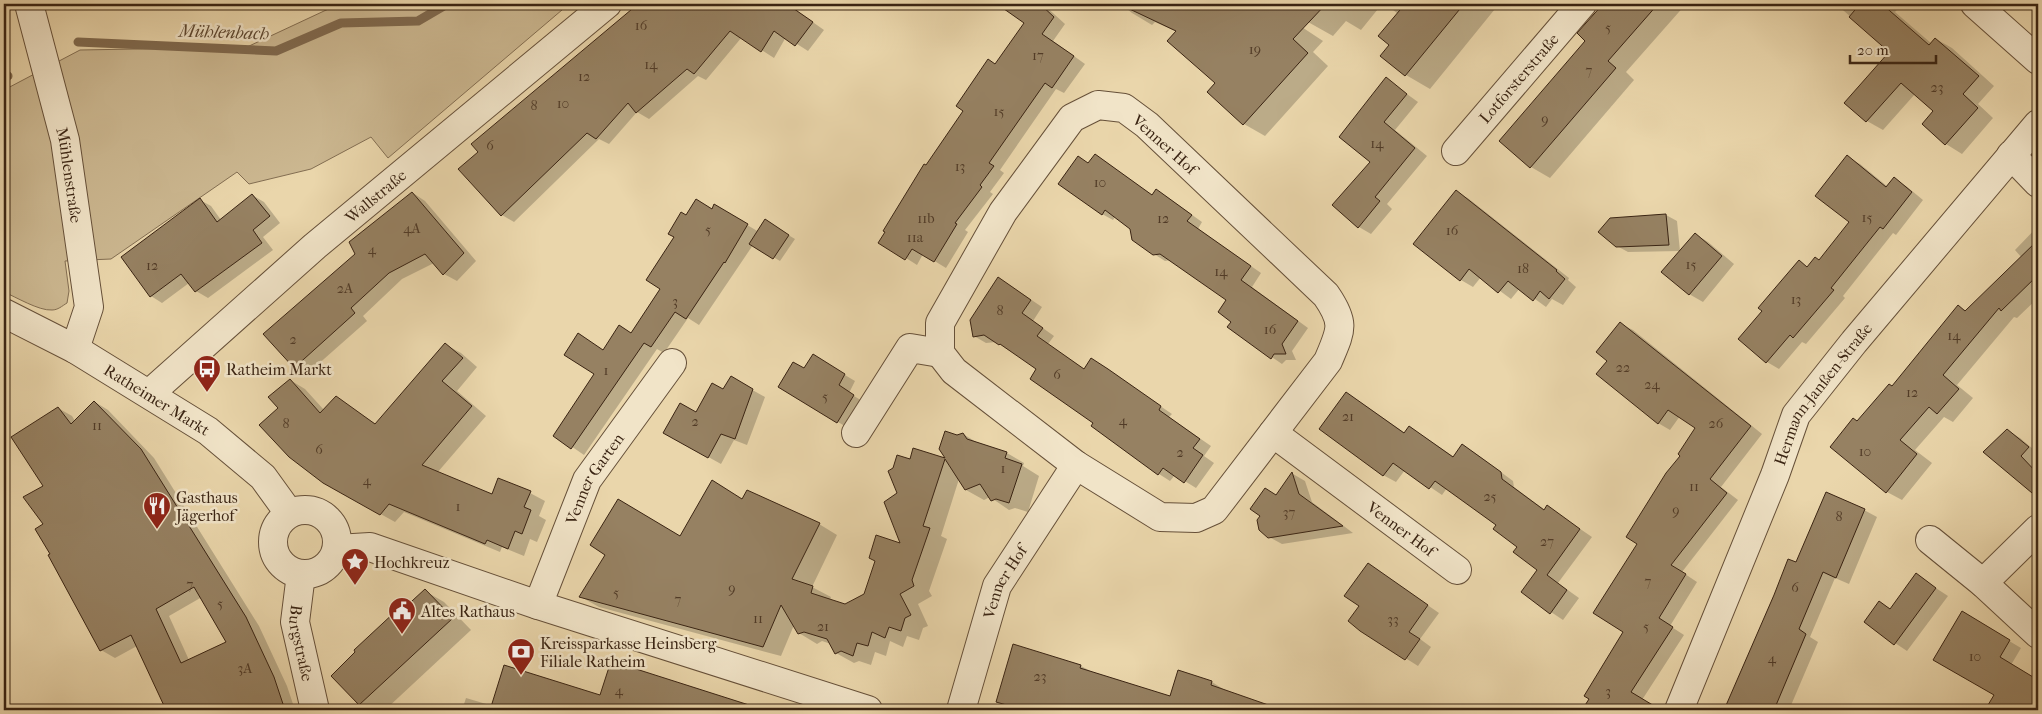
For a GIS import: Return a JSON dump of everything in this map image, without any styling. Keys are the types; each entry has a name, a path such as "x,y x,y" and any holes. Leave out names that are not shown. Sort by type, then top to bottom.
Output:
{"street":[{"name":"Mühlenstraße","path":"29,4 65,140 89,307 75,349"},
{"name":"Wallstraße","path":"149,394 315,246 607,4"},
{"name":"Lotforsterstraße","path":"1456,151 1582,4"},
{"path":"1974,4 2038,60"},
{"name":"Venner Hof","path":"1098,105 1124,108 1148,125 1319,288 1338,312 1340,332 1328,361 1214,510 1196,518 1160,517 1076,465 954,371 940,352 940,323 1003,212 1072,118 1098,105"},
{"name":"Hermann-Janßen-Straße","path":"1679,710 1774,475 1796,415 1854,342 2038,124"},
{"path":"2011,154 2038,183"},
{"name":"Ratheimer Markt","path":"4,313 75,349 208,431 263,477 289,513"},
{"path":"856,433 910,348 940,352"},
{"name":"Venner Garten","path":"538,605 587,480 672,363"},
{"name":"Venner Hof","path":"1273,433 1457,570"},
{"name":"Venner Hof","path":"961,710 996,586 1076,465"},
{"path":"300,510 313,510 325,515 333,525 337,537 337,549 328,565 320,571 301,574 291,572 283,566 273,549 272,538 280,520 289,513 300,510"},
{"path":"1983,584 2038,529"},
{"path":"1930,540 1983,584 2038,634"},
{"path":"337,549 370,547 538,605 868,710"},
{"name":"Burgstraße","path":"301,574 295,622 315,710"}],"shaded area":[{"path":"339,4 569,4 388,158 371,137 311,169 249,184 237,172 111,259 65,261 69,291 67,303 58,309 47,310 4,292 4,90 80,50 247,47"}],"building":[{"path":"638,4 787,4 813,22 795,46 774,31 761,52 730,31 694,74 687,69 636,113 628,103 596,139 587,133 501,216 458,169 478,152 471,144"},
{"path":"997,4 1040,4 1054,17 1042,34 1074,56 1052,88 1045,83 989,163 994,166 980,185 982,187 955,223 957,224 934,262 912,249 905,260 878,243 885,232 883,231 924,164 926,165 963,111 956,106 988,59 995,64 1024,23"},
{"path":"1119,4 1326,4 1293,39 1308,53 1243,125 1207,92 1215,83 1167,41 1176,31"},
{"path":"1405,4 1464,4 1405,76 1380,56 1389,45 1378,36"},
{"path":"1603,4 1658,4 1608,61 1616,68 1530,168 1499,141 1585,41 1577,33"},
{"path":"1860,4 1882,4 1929,45 1935,38 1979,76 1963,94 1978,108 1945,145 1922,124 1933,111 1901,83 1866,122 1844,103 1889,52 1849,17"},
{"path":"1386,77 1407,94 1384,122 1415,148 1375,197 1380,201 1358,228 1332,205 1370,162 1339,137"},
{"path":"1095,154 1152,195 1156,189 1192,215 1187,221 1251,266 1241,280 1298,321 1282,344 1286,354 1274,354 1271,359 1227,327 1231,322 1218,312 1226,300 1160,254 1153,255 1132,240 1130,229 1105,210 1102,215 1058,184 1078,156 1088,163"},
{"path":"1847,155 1886,187 1894,177 1912,192 1883,229 1880,227 1831,288 1834,290 1793,338 1790,335 1766,363 1738,339 1762,311 1758,308 1799,260 1807,267 1815,257 1819,260 1849,222 1815,196"},
{"path":"1456,190 1557,270 1565,279 1549,299 1540,291 1533,301 1508,281 1498,293 1469,269 1460,281 1413,244"},
{"path":"412,192 464,253 443,275 425,254 389,273 351,308 355,313 294,368 263,334 355,254 349,242"},
{"path":"252,194 270,216 253,230 262,243 195,292 181,274 150,297 121,257 200,198 217,222"},
{"path":"696,199 712,209 714,204 748,224 725,263 686,319 675,312 651,347 644,343 571,449 553,436 594,374 564,355 578,333 603,350 619,325 631,333 660,289 646,280 674,237 668,234 681,212 686,215"},
{"path":"1666,214 1669,245 1616,247 1598,232 1610,218"},
{"path":"765,219 789,235 773,259 749,244"},
{"path":"1695,233 1722,256 1689,295 1661,272"},
{"path":"2038,240 2038,275 2001,311 1999,308 1943,375 1959,389 1937,414 1929,407 1900,440 1917,454 1886,493 1830,447 1853,418 1857,421 1889,384 1892,386 1958,305 1965,311"},
{"path":"998,277 1031,300 1022,313 1043,328 1037,336 1084,369 1091,358 1161,406 1159,410 1200,439 1193,448 1203,455 1184,483 1163,468 1158,475 1091,426 1093,423 1030,379 1036,369 1000,344 984,335 973,337 970,320"},
{"path":"1620,322 1751,426 1710,479 1727,493 1671,565 1686,574 1659,618 1673,627 1631,692 1661,710 1582,710 1589,699 1584,696 1623,632 1593,613 1637,544 1626,537 1666,473 1680,456 1678,454 1695,428 1668,410 1658,424 1596,374 1607,361 1596,352"},
{"path":"445,343 463,358 442,381 472,406 422,465 492,494 498,478 531,491 524,507 531,510 522,534 515,531 508,549 487,540 485,544 389,504 380,515 323,483 289,457 259,425 278,408 268,397 290,379 320,413 336,396 375,424"},
{"path":"813,354 845,374 839,385 854,395 837,423 778,387 793,362 804,368"},
{"path":"731,376 753,389 735,439 721,434 708,458 663,433 680,403 696,412 712,383 723,389"},
{"path":"1346,392 1404,433 1409,426 1453,457 1462,444 1501,472 1502,479 1544,510 1547,505 1580,529 1547,575 1567,590 1550,614 1521,592 1537,570 1513,552 1517,547 1493,529 1496,525 1435,481 1429,489 1393,463 1383,476 1319,429"},
{"path":"94,401 141,449 246,617 274,677 285,710 166,710 131,635 100,651 35,529 43,524 23,497 43,486 11,437 58,407 71,424","holes":["194,587 226,642 181,663 156,609"]},
{"path":"2007,429 2029,447 2021,456 2038,474 2038,498 1983,452"},
{"path":"945,431 957,435 963,433 967,439 1007,452 1005,458 1022,464 1009,503 996,499 991,501 980,484 965,490 945,459 923,526 930,528 912,580 914,586 900,594 911,615 905,618 901,631 889,627 885,638 872,632 868,646 857,643 853,656 841,651 835,654 827,639 804,632 798,634 781,605 763,647 579,597 605,555 590,545 618,499 680,536 712,480 742,499 747,490 820,523 792,579 813,586 811,593 845,604 864,594 875,561 869,558 876,535 900,543 884,502 897,493 888,471 893,468 897,455 910,459 913,448 945,458 939,449"},
{"path":"1292,472 1299,494 1343,526 1268,538 1259,530 1257,520 1260,516 1250,509 1265,488 1276,495"},
{"path":"1826,492 1865,509 1836,578 1823,572 1799,629 1806,634 1774,710 1724,710 1788,559 1796,562"},
{"path":"1368,563 1428,605 1409,632 1420,639 1405,660 1348,621 1359,606 1344,596"},
{"path":"1916,573 1936,588 1894,645 1864,622 1879,601 1890,609"},
{"name":"Altes Rathaus","path":"425,589 453,618 359,705 331,676 355,652 354,650 397,610 400,612"},
{"path":"1962,611 2010,640 2000,657 2038,680 2038,710 1985,710 1994,695 1933,660"},
{"path":"1013,644 1081,665 1080,668 1170,696 1178,670 1212,681 1211,685 1274,707 1273,710 1024,710 996,702"},
{"path":"611,661 749,705 748,710 490,710 504,665 600,695"}],"waterway":[{"name":"Mühlenbach","path":"78,42 276,51 341,23 418,21 447,4"},
{"name":"Mühlenbach","path":"4,79 8,76"}],"place":[{"name":"Ratheim Markt","path":"207,393"},
{"name":"Gasthaus Jägerhof","path":"157,530"},
{"name":"Hochkreuz","path":"355,586"},
{"name":"Altes Rathaus","path":"402,635"},
{"name":"Kreissparkasse Heinsberg Filiale Ratheim","path":"521,676"}]}
